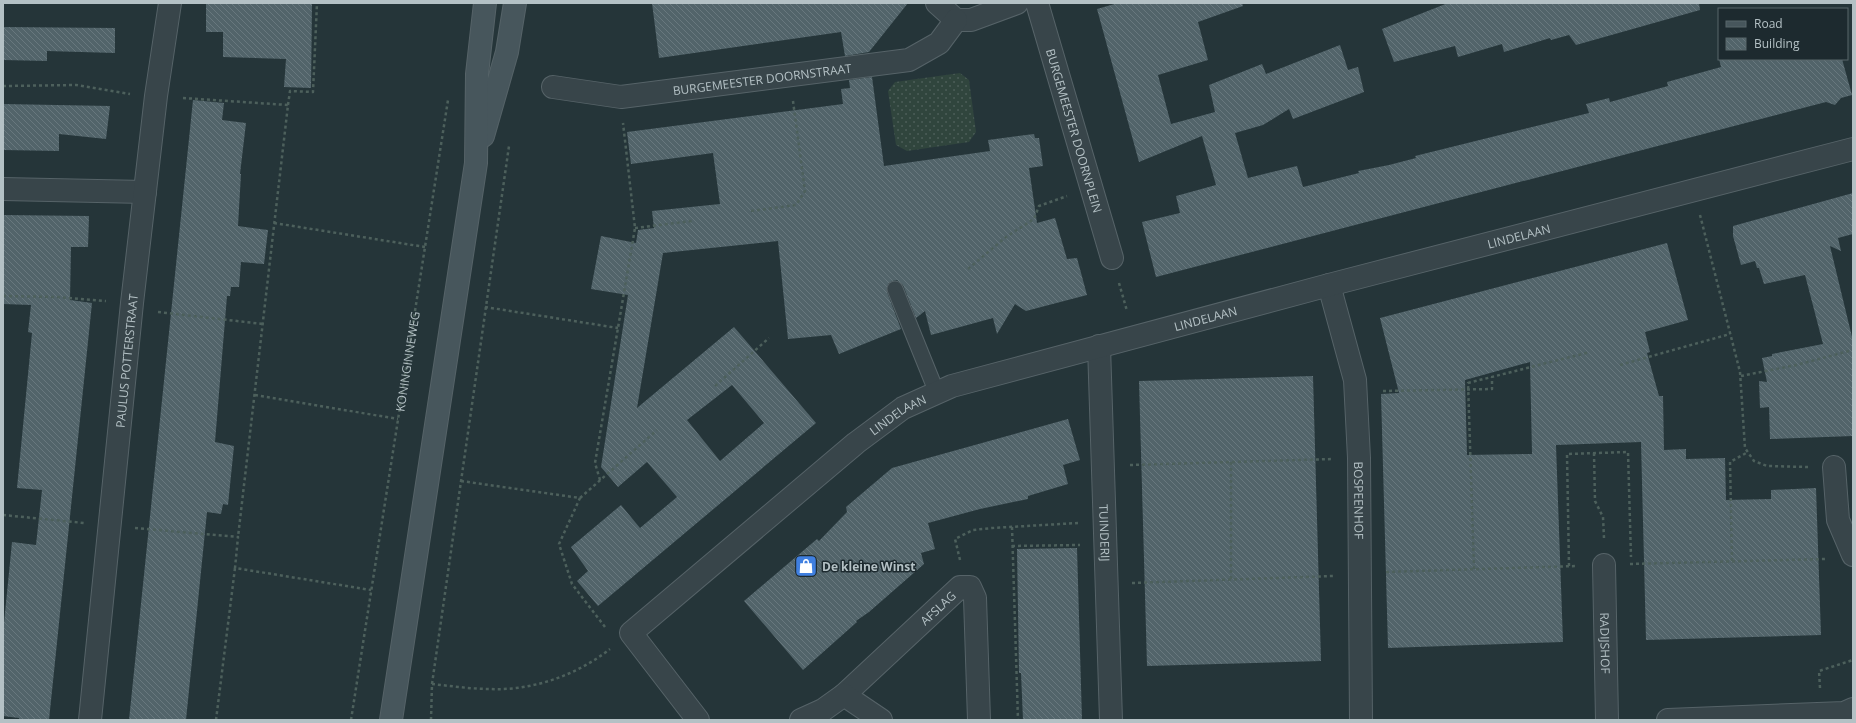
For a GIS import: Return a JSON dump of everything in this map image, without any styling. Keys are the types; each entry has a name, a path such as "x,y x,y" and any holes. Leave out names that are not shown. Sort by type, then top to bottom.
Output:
{"main road":[{"path":"476,162 477,74 485,3"},
{"path":"393,717 476,162 503,66 515,3"}],"street":[{"name":"PAULUS POTTERSTRAAT","path":"90,720 132,306 156,96 170,3"},
{"path":"937,3 956,20 971,20 1017,3"},
{"name":"BURGEMEESTER DOORNPLEIN","path":"1037,3 1112,258"},
{"name":"BURGEMEESTER DOORNSTRAAT","path":"553,87 620,98 909,60 939,43 956,20"},
{"name":"LINDELAAN","path":"624,638 856,443 903,408 952,386 1135,336 1694,192 1853,149"},
{"path":"3,189 145,192"},
{"name":"BOSPEENHOF","path":"1330,285 1355,380 1356,392 1359,458 1360,720"},
{"name":"TUINDERIJ","path":"1099,346 1111,720"},
{"path":"1834,467 1838,520 1853,554"},
{"name":"RADIJSHOF","path":"1604,565 1607,720"},
{"name":"AFSLAG","path":"801,720 823,710 844,695 960,587 970,586 975,598 979,720"},
{"path":"624,638 698,720"},
{"path":"844,695 881,720"},
{"path":"1668,720 1844,713 1853,709"}],"lane":[{"path":"895,289 937,393"}],"path":[{"path":"216,720 288,105 290,91 313,92 317,3"},
{"path":"751,211 796,205 805,192 790,76"},
{"path":"3,86 76,85 133,95 288,105"},
{"path":"600,480 595,463 635,228 620,98"},
{"name":"KONINGINNEWEG","path":"351,720 448,99"},
{"path":"431,720 432,684 509,143"},
{"path":"968,269 1006,237 1034,219 1039,206 1091,188"},
{"path":"1694,192 1741,376 1745,448 1754,461 1767,466 1834,467"},
{"path":"635,228 692,221"},
{"path":"274,223 425,247"},
{"path":"1112,258 1135,336"},
{"path":"3,296 57,297 263,324"},
{"path":"486,307 618,328"},
{"path":"1620,365 1730,334"},
{"path":"715,386 770,338"},
{"path":"1741,376 1796,365 1853,350"},
{"path":"1474,569 1468,383 1590,352"},
{"path":"1356,392 1492,389 1492,377"},
{"path":"254,395 398,419"},
{"path":"432,684 491,690 522,687 556,679 581,669 624,638 572,584 559,544 580,498 657,430"},
{"path":"1568,566 1568,454 1594,453 1628,452 1631,564"},
{"path":"1732,561 1730,462 1748,452"},
{"path":"1594,453 1595,501 1603,517 1604,565"},
{"path":"1103,466 1359,458"},
{"path":"1231,462 1231,580"},
{"path":"461,480 580,498"},
{"path":"3,515 238,537"},
{"path":"967,586 955,539 973,530 1012,526 1105,522"},
{"path":"1012,526 1018,720"},
{"path":"1012,546 1105,544"},
{"path":"235,568 371,590"},
{"path":"1106,584 1360,574"},
{"path":"1821,714 1819,671 1853,660"}],"green space":[{"path":"960,73 969,80 976,132 969,142 907,151 896,145 888,91 895,82"}],"building":[{"path":"206,3 312,3 311,88 284,87 286,59 223,57 223,32 206,32"},
{"path":"652,3 908,3 869,52 845,56 841,32 659,58"},
{"path":"1118,3 1242,3 1243,6 1198,22 1208,60 1158,75 1171,124 1215,112 1209,85 1262,64 1266,74 1340,45 1348,70 1358,67 1364,92 1293,119 1289,109 1263,125 1235,133 1248,178 1297,166 1303,187 1359,173 1358,171 1416,158 1415,156 1589,113 1586,104 1609,98 1610,102 1668,86 1667,82 1721,67 1719,60 1842,60 1852,95 1841,98 1835,105 1826,102 1156,277 1142,222 1180,213 1176,196 1216,185 1202,136 1139,162 1097,9"},
{"path":"1448,3 1699,3 1700,10 1576,45 1569,35 1551,40 1550,38 1504,52 1502,44 1458,57 1455,46 1394,62 1382,29"},
{"path":"3,27 115,28 115,53 47,51 47,61 3,60"},
{"path":"872,77 884,166 990,151 988,140 1034,134 1035,138 1039,138 1043,166 1029,168 1037,223 1055,218 1067,259 1077,258 1087,295 1026,311 1015,304 997,334 993,318 931,335 925,311 916,318 903,285 897,280 892,281 888,284 887,292 901,329 839,354 831,335 788,339 778,241 663,253 637,408 734,327 816,423 598,606 577,581 588,571 571,547 621,505 640,528 677,497 647,462 618,487 601,467 628,295 591,289 601,236 636,243 638,230 654,228 652,211 720,204 713,153 631,164 627,132 843,104 841,89 850,88 849,80","holes":["732,385 764,423 720,461 687,420"]},
{"path":"193,100 224,103 222,120 246,123 240,174 238,226 268,230 264,264 241,262 239,287 231,287 230,296 227,296 215,442 234,446 228,505 223,504 221,514 207,512 186,720 129,720"},
{"path":"3,104 110,106 106,139 59,134 59,151 3,150"},
{"path":"1853,193 1853,234 1838,238 1841,251 1830,246 1853,341 1853,436 1770,439 1769,407 1760,408 1759,381 1767,382 1762,358 1772,356 1772,354 1823,344 1805,275 1764,284 1755,261 1741,265 1733,236 1733,226"},
{"path":"3,215 89,216 88,247 71,247 70,300 92,303 49,720 19,720 19,718 3,716 3,633 12,542 36,545 42,490 17,488 32,333 28,332 31,305 3,304"},
{"path":"1667,243 1688,320 1645,332 1650,352 1647,353 1659,396 1663,396 1664,450 1686,449 1686,459 1725,458 1726,500 1771,499 1771,490 1816,488 1821,635 1646,640 1641,442 1556,445 1563,642 1388,648 1381,394 1399,393 1380,318","holes":["1530,362 1532,454 1467,455 1465,380"]},
{"path":"1313,376 1321,661 1147,666 1139,381"},
{"path":"1068,419 1080,460 1063,465 1068,484 1028,496 1028,499 980,509 928,523 935,549 921,553 924,564 869,612 856,621 857,622 803,670 744,601 817,539 819,541 847,512 846,507 892,468"},
{"path":"1077,548 1082,720 1023,720 1021,673 1019,673 1017,549"}],"place":[{"name":"De kleine Winst","path":"806,566"}]}
